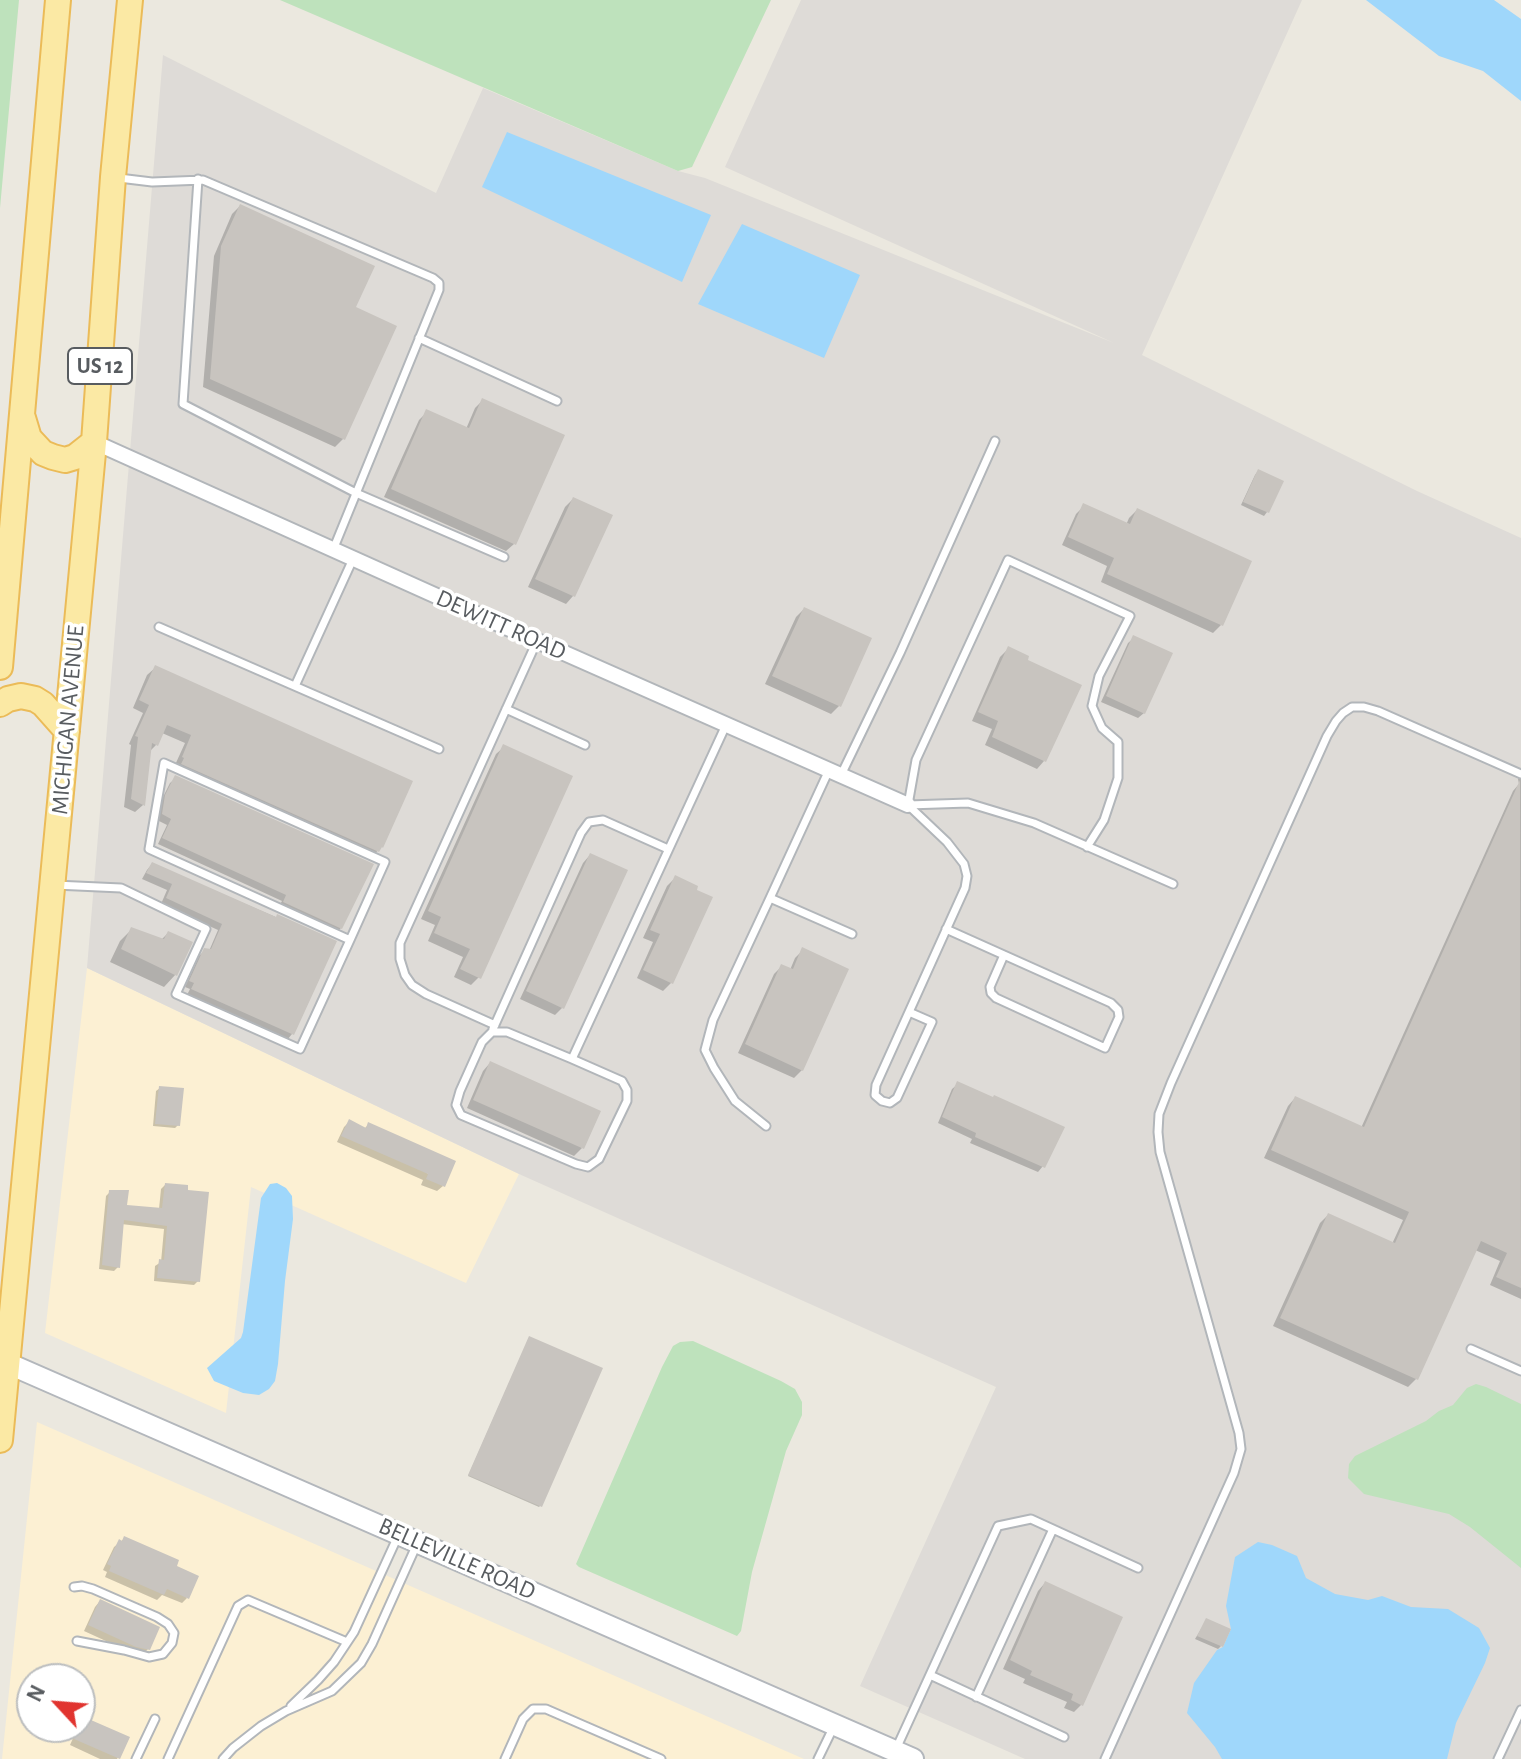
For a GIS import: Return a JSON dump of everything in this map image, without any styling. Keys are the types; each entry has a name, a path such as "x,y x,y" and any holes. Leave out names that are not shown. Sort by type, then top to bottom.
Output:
{"main road":[{"path":"0,667 58,0"},
{"name":"MICHIGAN AVENUE","path":"0,1440 4,1362 94,442 113,177 130,0"},
{"path":"22,416 29,438 43,453 53,457 65,460 75,457 94,442"},
{"path":"0,704 21,696 35,699 67,731"},
{"name":"BELLEVILLE ROAD","path":"4,1362 904,1755"}],"street":[{"name":"DEWITT ROAD","path":"94,442 908,805"}],"lane":[{"path":"113,177 152,182 203,180 439,283 439,290 333,550"},
{"path":"198,179 183,404 356,493 504,557"},
{"path":"419,338 557,401"},
{"path":"766,1126 735,1101 705,1050 713,1020 770,898 900,653 995,441"},
{"path":"295,686 353,559"},
{"path":"908,805 916,760 1008,560 1130,616 1099,676 1092,706 1102,728 1118,742 1118,778 1104,820 1087,847"},
{"path":"159,627 439,749"},
{"path":"537,641 400,943 400,959 412,985 426,994 493,1029 507,1032 622,1081 627,1090 627,1101 599,1159 588,1167 461,1115 456,1105 460,1091 482,1042 493,1029 581,833 589,822 603,820 668,849"},
{"path":"1105,1759 1234,1473 1241,1449 1160,1152 1159,1114 1171,1083 1327,736 1343,713 1352,707 1378,711 1521,774"},
{"path":"506,709 585,745"},
{"path":"572,1059 726,725"},
{"path":"52,885 121,888 206,929 176,994 300,1049 350,940 385,862 164,763 149,849 350,940"},
{"path":"908,805 968,803 1034,823 1173,884"},
{"path":"908,805 947,842 964,864 967,876 965,888 876,1085 875,1095 882,1101 890,1103 897,1098 932,1022 909,1012"},
{"path":"770,898 852,934"},
{"path":"946,929 1004,955 1111,1003 1118,1010 1119,1017 1105,1048 996,998 990,987 1004,955"},
{"path":"1471,1349 1521,1371"},
{"path":"904,1755 930,1675 998,1526 1031,1519 1138,1568"},
{"path":"976,1697 1053,1529"},
{"path":"286,1711 334,1662 408,1538"},
{"path":"223,1759 261,1726 286,1711 332,1691 361,1663 372,1644 408,1538"},
{"path":"74,1587 93,1589 157,1617 168,1624 174,1633 172,1643 163,1654 149,1657 77,1641"},
{"path":"168,1759 238,1606 248,1600 347,1642"},
{"path":"930,1675 1064,1737"},
{"path":"505,1759 523,1719 533,1709 546,1709 661,1759"},
{"path":"1498,1759 1521,1710"},
{"path":"136,1759 155,1719"},
{"path":"818,1759 835,1725"}],"shaded area":[{"path":"801,0 1302,0 1142,355 1417,491 1521,538 1521,1759 1025,1759 860,1686 996,1387 519,1174 87,968 163,55 436,193 483,88 678,171 705,178 1114,343 725,167"},
{"path":"87,968 519,1174 466,1283 251,1187 226,1413 45,1333"},
{"path":"37,1422 804,1759 2,1759"}],"green space":[{"path":"0,0 19,0 0,208"},
{"path":"280,0 771,0 692,167 678,171"},
{"path":"693,1341 781,1381 795,1389 802,1402 802,1415 786,1451 752,1572 741,1631 737,1636 576,1564 673,1346"},
{"path":"1476,1384 1521,1404 1521,1568 1449,1514 1364,1494 1348,1478 1349,1464 1355,1456 1453,1405 1467,1388"}],"water":[{"path":"1366,0 1494,0 1521,19 1521,101 1483,71 1439,56"},
{"path":"507,132 711,215 682,282 482,187"},
{"path":"742,224 860,275 824,358 698,304"},
{"path":"277,1183 292,1196 293,1219 275,1381 259,1395 243,1393 214,1381 207,1368 241,1338 261,1198 270,1184"},
{"path":"1258,1542 1297,1556 1306,1578 1335,1594 1368,1600 1382,1596 1411,1607 1448,1609 1479,1628 1490,1648 1456,1723 1447,1759 1222,1759 1187,1713 1194,1683 1217,1650 1223,1647 1231,1629 1226,1606 1235,1557"}],"building":[{"path":"240,204 375,266 356,307 397,326 345,440 210,379 221,246"},
{"path":"482,398 565,435 516,545 391,489 426,409 469,428"},
{"path":"1258,469 1284,481 1269,513 1243,502"},
{"path":"573,497 613,515 575,597 535,579"},
{"path":"1083,503 1130,524 1137,508 1252,561 1223,626 1107,574 1114,558 1068,537"},
{"path":"804,607 872,638 841,707 772,676"},
{"path":"1133,635 1173,653 1145,714 1106,696"},
{"path":"1008,646 1029,656 1028,660 1082,685 1046,762 992,737 998,721 978,712"},
{"path":"155,665 413,781 383,848 379,852 181,764 191,735 167,725 158,746 152,743 145,806 131,799 138,737 135,736 149,705 139,700"},
{"path":"503,744 573,776 481,979 460,969 470,949 434,933 441,917 428,911"},
{"path":"175,775 374,864 342,929 283,902 286,895 162,838 171,819 162,814 165,795"},
{"path":"1520,780 1521,1288 1496,1277 1507,1253 1481,1241 1418,1380 1280,1318 1328,1213 1395,1243 1409,1212 1271,1150 1295,1096 1364,1127"},
{"path":"590,853 628,870 564,1009 526,991"},
{"path":"152,862 337,941 294,1035 191,989 194,983 189,981 204,948 211,949 222,924 166,898 172,884 146,873"},
{"path":"675,875 713,897 673,984 643,970 660,934 650,930"},
{"path":"131,927 164,939 168,931 193,942 177,976 121,949"},
{"path":"802,947 849,969 803,1071 745,1044 781,964 793,969"},
{"path":"490,1061 601,1111 584,1149 473,1100"},
{"path":"957,1081 1065,1127 1045,1168 975,1137 976,1133 942,1117"},
{"path":"159,1086 184,1088 180,1126 155,1124"},
{"path":"349,1119 366,1128 368,1122 456,1161 445,1187 426,1179 428,1174 341,1136"},
{"path":"165,1183 188,1185 188,1190 209,1192 200,1282 157,1278 159,1259 164,1260 167,1226 124,1220 120,1268 102,1265 109,1190 129,1190 127,1205 162,1208"},
{"path":"529,1336 603,1368 542,1507 468,1475"},
{"path":"124,1536 179,1560 177,1566 199,1576 189,1599 167,1589 164,1595 109,1571 111,1566 107,1564 119,1539 122,1541"},
{"path":"1045,1581 1123,1617 1083,1706 1071,1700 1073,1694 1030,1675 1032,1671 1010,1660"},
{"path":"100,1599 160,1627 150,1650 136,1647 88,1625"},
{"path":"1206,1618 1231,1629 1223,1647 1197,1636"},
{"path":"96,1722 130,1737 120,1759 83,1743 96,1743"}]}
